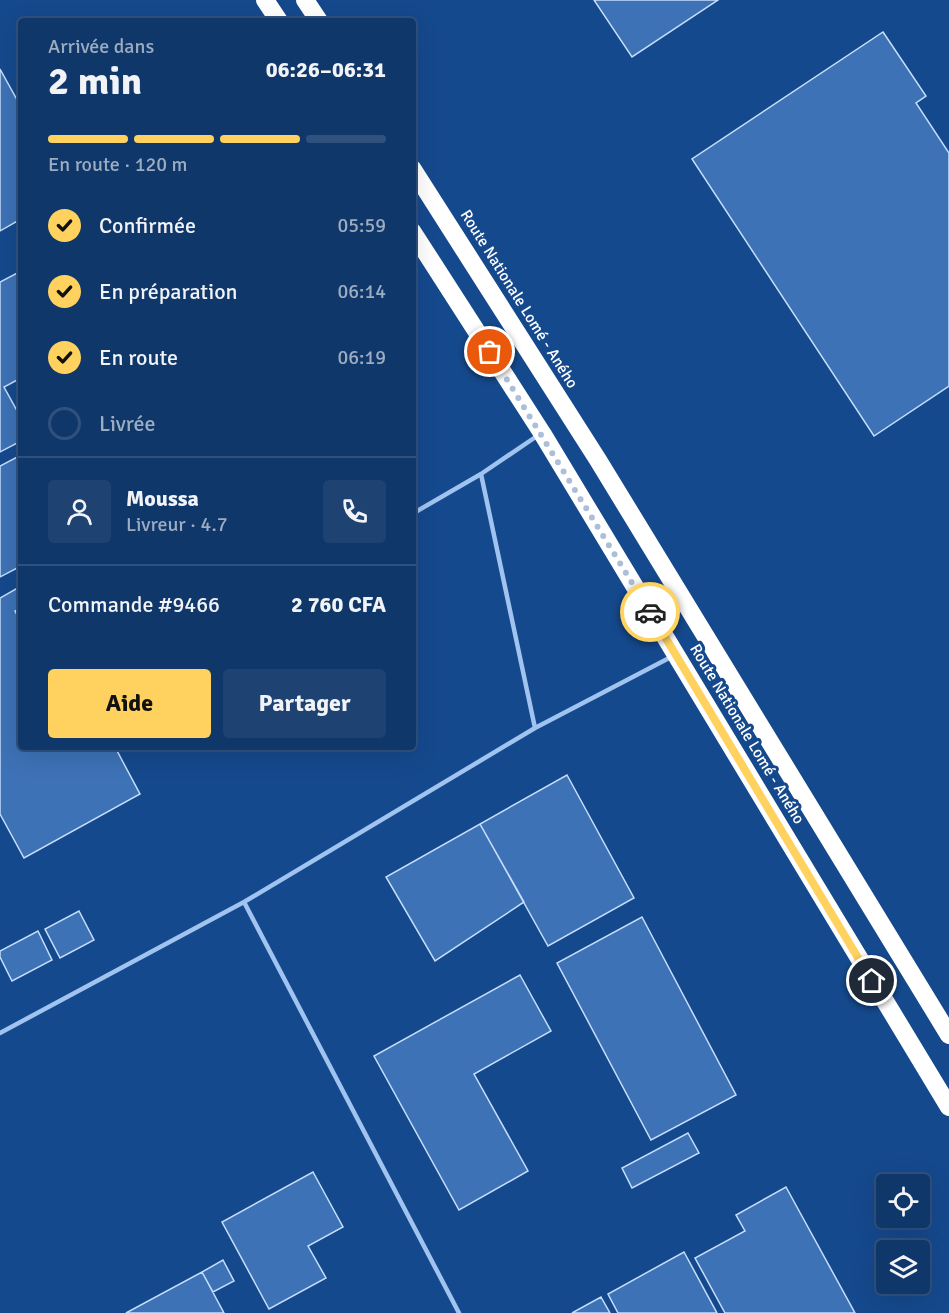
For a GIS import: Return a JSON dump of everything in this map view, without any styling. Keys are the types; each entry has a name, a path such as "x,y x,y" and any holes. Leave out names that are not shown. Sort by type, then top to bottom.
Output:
{"highway":[{"path":"266,0 277,18"},
{"path":"305,0 317,18"},
{"name":"Route Nationale Lomé - Aného","path":"416,174 622,500 949,1035"},
{"name":"Route Nationale Lomé - Aného","path":"416,237 542,433 949,1107"}],"lane":[{"path":"416,512 481,474 542,433"},
{"path":"481,474 535,728"},
{"path":"0,1033 244,902 535,728 676,655"},
{"path":"244,902 459,1313"}],"building":[{"path":"594,0 718,0 632,57"},
{"path":"883,32 926,96 916,103 949,153 949,386 874,436 692,159"},
{"path":"0,69 18,102 18,221 0,231"},
{"path":"18,273 18,380 4,387 18,413 18,443 0,452 0,282"},
{"path":"18,457 18,568 0,577 0,466"},
{"path":"18,588 18,610 15,611 18,617 18,750 117,750 140,794 24,858 0,814 0,598"},
{"path":"567,775 634,898 548,946 480,824"},
{"path":"480,824 524,902 435,961 386,877"},
{"path":"79,911 94,940 60,958 45,929"},
{"path":"642,917 736,1095 651,1140 557,963"},
{"path":"38,931 52,960 12,981 0,957 0,951"},
{"path":"520,975 551,1031 474,1074 528,1171 459,1210 374,1056"},
{"path":"688,1133 699,1153 632,1188 622,1168"},
{"path":"313,1172 343,1227 308,1246 326,1278 269,1309 222,1222"},
{"path":"786,1187 855,1313 725,1313 695,1258 745,1231 736,1215"},
{"path":"684,1252 717,1313 618,1313 608,1294"},
{"path":"223,1260 234,1281 213,1292 202,1272"},
{"path":"202,1272 224,1313 126,1313"},
{"path":"601,1297 610,1313 572,1313"}],"way so far":[{"path":"490,352 542,433 650,612"}],"route":[{"path":"650,612 872,981"}]}
